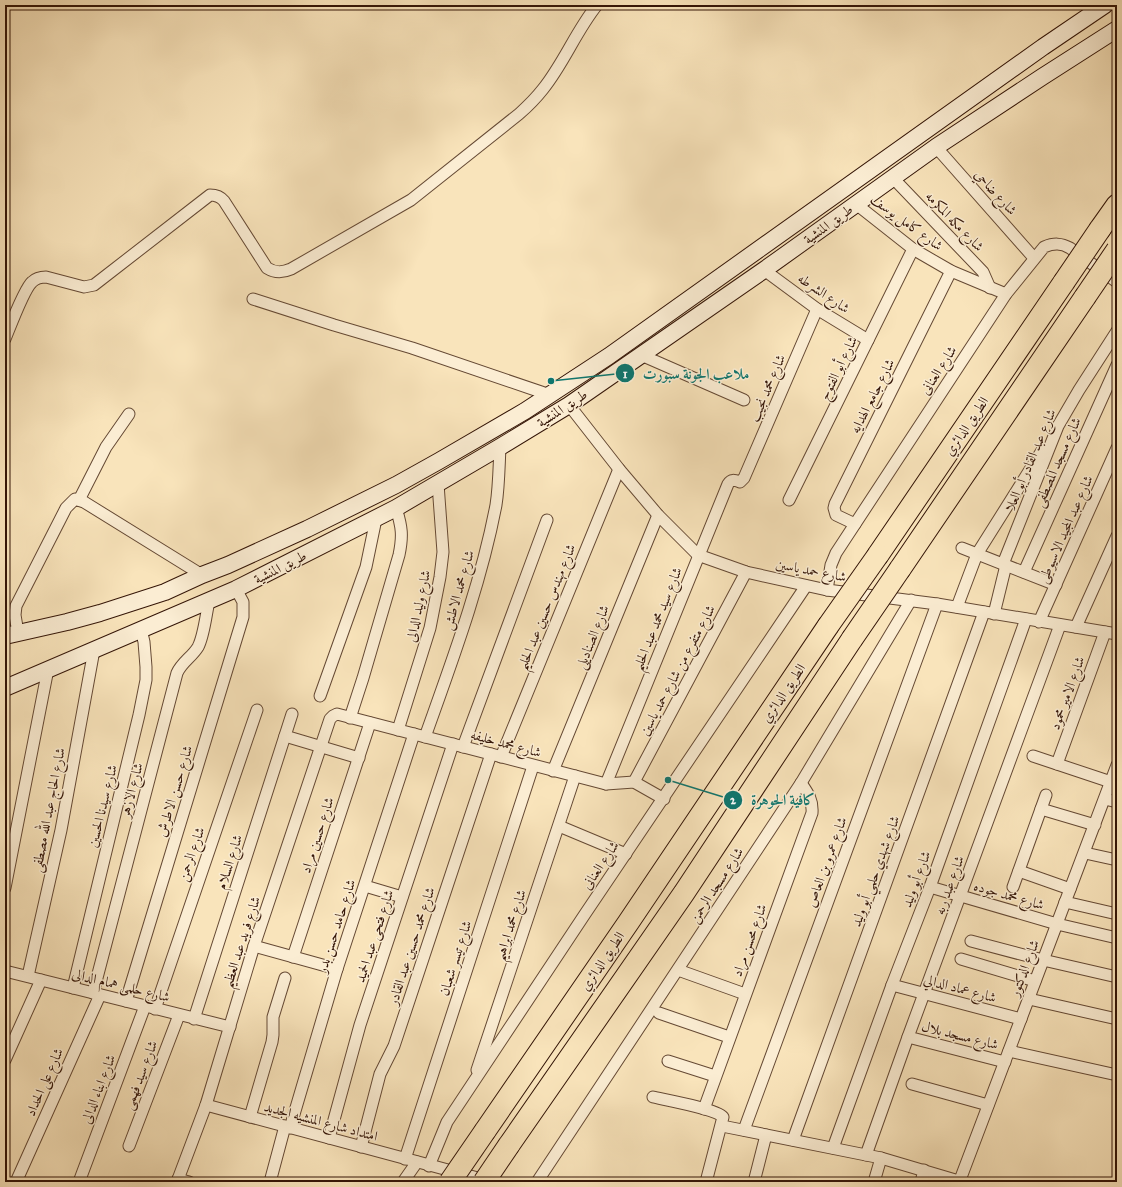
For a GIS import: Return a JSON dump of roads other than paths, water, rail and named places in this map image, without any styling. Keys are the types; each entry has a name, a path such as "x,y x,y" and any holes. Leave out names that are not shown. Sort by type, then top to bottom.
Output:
{"highway":[{"name":"الطريق الدائري","path":"450,1182 1117,204"},
{"name":"الطريق الدائري","path":"484,1182 684,893 852,639 1117,250"}],"street":[{"path":"5,339 32,281 46,277 84,287 94,285 210,196 215,195 224,201 268,268 273,271 285,272 411,200 519,114 544,89 584,23 597,5"},
{"name":"طريق المنشية","path":"11,635 67,622 165,592 307,529 396,485 482,437 550,396 651,328 1043,47 1105,5"},
{"name":"طريق المنشية","path":"5,688 236,589 376,519 438,484 569,405 764,270 936,147 1117,29"},
{"name":"شارع ضاحي","path":"936,147 1034,258"},
{"name":"شارع مكه المكرمه","path":"893,178 980,268 990,288"},
{"name":"شارع كامل يوسف","path":"856,204 913,249 951,271 1006,294"},
{"name":"شارع العنانى","path":"827,590 831,565 836,553 1006,294 1044,247 1053,243 1062,244 1070,248 1117,282"},
{"name":"شارع أبو الفتوح","path":"789,500 913,249"},
{"name":"شارع الشرطه","path":"764,270 818,309 868,340"},
{"name":"شارع جامع الهدايه","path":"855,524 836,515 834,508 835,504 951,271"},
{"path":"253,299 334,326 412,348 550,396"},
{"name":"شارع محمد نجيب","path":"744,478 818,309"},
{"name":"شارع عبد القادر أبو العلا","path":"989,613 1004,565 1058,426 1117,331"},
{"path":"641,355 744,400"},
{"name":"شارع مسجد المصطفى","path":"1024,572 1117,365"},
{"name":"شارع حمد ياسين","path":"569,405 619,469 658,515 698,555 746,572 827,590 911,600 1117,634"},
{"path":"79,500 106,447 129,414"},
{"path":"958,608 977,554 1058,426"},
{"name":"شارع محمد الاطش","path":"419,736 456,650 478,580 496,503 500,447"},
{"name":"شارع عبد المجيد الاسيوطى","path":"1039,622 1117,448"},
{"name":"شارع مهندس حسين عبد الحليم","path":"496,756 619,469"},
{"name":"شارع سيد محمد عبد الحليم","path":"606,784 728,484 730,481 734,480 740,482 744,478"},
{"name":"شارع وليد الدالى","path":"398,730 423,653 436,603 442,552 438,484"},
{"path":"11,635 16,606 66,508 75,499 202,575"},
{"path":"350,718 374,644 400,550 402,526 396,508"},
{"name":"شارع الصناديلى","path":"553,771 658,515"},
{"path":"320,696 366,566 376,519"},
{"name":"شارع فتحى عبد الحميد","path":"329,1138 360,1026 402,897 458,746 547,520"},
{"path":"1076,627 1117,536"},
{"path":"962,548 1056,585"},
{"name":"شارع متفرع من شارع حمد ياسين","path":"634,782 746,572"},
{"name":"شارع العنانى","path":"429,1166 447,1122 806,586"},
{"name":"شارع حسن الاطرش","path":"126,1001 244,617 242,602 236,589"},
{"name":"شارع مسجد الرحمن","path":"537,1182 801,784 911,600"},
{"name":"شارع الازهر","path":"97,994 177,673 182,664 193,654 200,643 209,601"},
{"name":"شارع عمرو بن العاص","path":"744,1130 937,604"},
{"name":"شارع شهدي حلمي أبو وليد","path":"793,1140 989,613"},
{"name":"شارع أبو وليد","path":"832,1148 930,887 1026,620"},
{"name":"شارع عبد ربه","path":"866,1155 1060,625"},
{"name":"شارع سيدنا الحسين","path":"73,988 136,731 145,687 146,667 144,642 141,629"},
{"name":"شارع الامير محمود","path":"1057,764 1105,632"},
{"name":"شارع الحاج عبد الله مصطفى","path":"28,976 61,830 94,650"},
{"path":"5,888 48,670"},
{"name":"شارع الرحمن","path":"150,1008 257,710"},
{"name":"شارع السلام","path":"194,1019 292,714"},
{"name":"شارع محمد خليفه","path":"337,714 606,784 634,782"},
{"name":"شارع فريد عبد العظيم","path":"177,1181 206,1105 254,946 330,719 337,714"},
{"name":"شارع حسين مراد","path":"292,957 370,723"},
{"path":"285,736 359,758"},
{"name":"شارع حامد حسن بدر","path":"270,1182 364,886 419,736"},
{"name":"شارع محمد حسين عبد القادر","path":"361,1147 380,1074 394,1046 496,756"},
{"path":"1033,756 1111,782"},
{"name":"شارع الدكتور","path":"961,1181 988,1105 1085,853 1117,765"},
{"name":"شارع تيسر شعبان","path":"405,1159 533,766"},
{"name":"شارع محمد ابراهيم","path":"472,1084 575,776"},
{"path":"634,782 664,799"},
{"name":"شارع محسن مراد","path":"704,1109 812,813 810,796 801,784"},
{"path":"1013,887 1046,795"},
{"path":"1105,799 1117,802"},
{"path":"1041,809 1095,825"},
{"path":"559,826 626,854"},
{"path":"1085,853 1117,860"},
{"path":"1019,871 1070,889"},
{"path":"364,886 402,897"},
{"name":"شارع محمد جوده","path":"930,887 1057,924 1117,938"},
{"path":"1065,902 1117,914"},
{"path":"971,941 1043,960 1117,977"},
{"path":"254,946 337,969"},
{"path":"961,960 1035,981"},
{"name":"شارع حلمى همام الدالى","path":"5,970 150,1008 230,1027"},
{"path":"678,970 745,994"},
{"path":"250,1117 272,1042 274,1017 285,978"},
{"path":"5,1060 41,980"},
{"name":"شارع عماد الدالي","path":"892,985 1021,1019"},
{"name":"شارع على الحداد","path":"16,1182 97,994"},
{"path":"1029,999 1117,1019"},
{"name":"شارع ابناء الدالى","path":"79,1182 150,1008"},
{"path":"659,1013 729,1037"},
{"name":"شارع سيد فهمى","path":"129,1146 179,1015"},
{"name":"شارع مسجد بلال","path":"908,1037 1005,1062"},
{"path":"1009,1051 1117,1075"},
{"path":"668,1061 715,1076"},
{"path":"912,1084 988,1105"},
{"path":"653,1097 704,1109 723,1117 722,1126 706,1182"},
{"name":"امتداد شارع المنشيه الجديد","path":"206,1105 492,1182"},
{"path":"722,1126 881,1158 961,1181"},
{"path":"754,1182 766,1135"},
{"path":"874,1182 881,1158"},
{"path":"403,1182 416,1162"},
{"path":"921,1182 924,1170"},
{"path":"177,1181 189,1182"}],"place":[{"name":"ملاعب الجونة سبورت","path":"551,381"},
{"name":"كافية الحوهرة","path":"668,780"}]}
